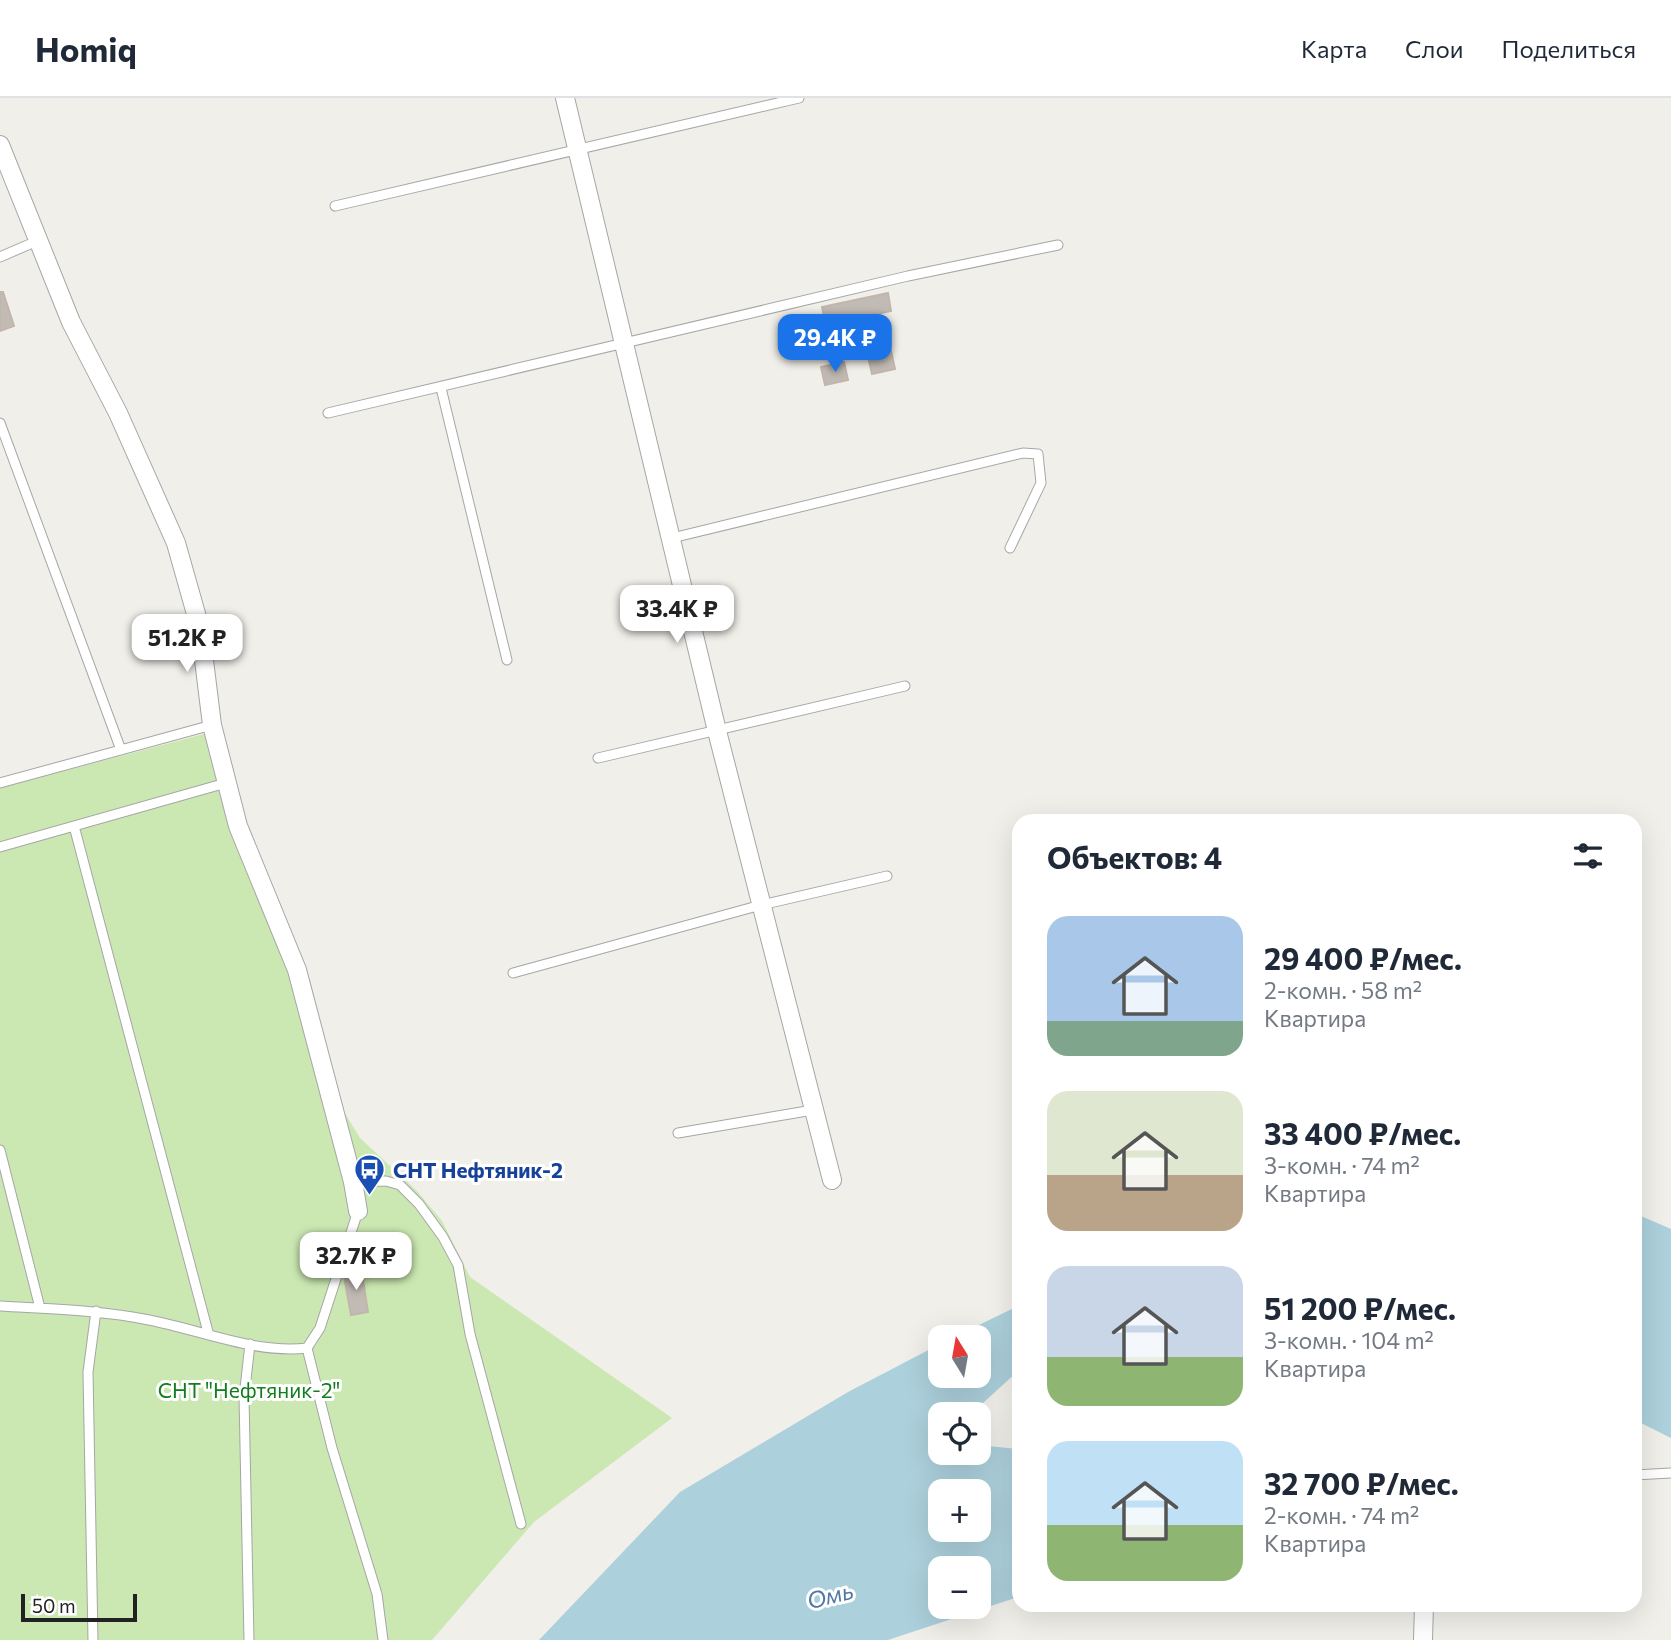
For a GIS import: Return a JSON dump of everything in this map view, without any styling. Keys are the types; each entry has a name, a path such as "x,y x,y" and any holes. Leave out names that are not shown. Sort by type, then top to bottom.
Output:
{"street":[{"path":"565,98 717,731 832,1180"},
{"path":"0,145 37,242 176,543 200,628 212,725 226,783 238,827 297,970 353,1182 358,1211"},
{"path":"1423,1640 1424,1612"}],"lane":[{"path":"335,206 799,98"},
{"path":"0,257 37,242"},
{"path":"328,413 908,276 1058,245"},
{"path":"441,388 507,660"},
{"path":"0,423 121,750"},
{"path":"672,538 1023,453 1038,454 1041,483 1010,548"},
{"path":"598,758 905,686"},
{"path":"0,783 212,725"},
{"path":"0,847 226,783"},
{"path":"74,826 208,1332"},
{"path":"513,973 761,905 887,876"},
{"path":"678,1133 813,1110"},
{"path":"0,1150 40,1308"},
{"path":"353,1182 386,1181 400,1185 419,1204 443,1237 458,1265 471,1334 521,1524"},
{"path":"358,1211 320,1328 307,1348 332,1448 377,1594 383,1640"},
{"path":"0,1306 96,1311 208,1332 283,1351 307,1348"},
{"path":"93,1640 88,1372 96,1311"},
{"path":"249,1640 244,1397 250,1344"},
{"path":"1642,1474 1671,1472"}],"green space":[{"name":"СНТ \"Нефтяник-2\"","path":"219,730 244,825 310,980 341,1107 360,1138 417,1191 442,1221 470,1277 672,1418 534,1522 432,1640 0,1640 0,788"}],"water":[{"path":"1642,1216 1671,1229 1671,1438 1642,1424"},
{"name":"Омь","path":"1012,1309 1012,1376 984,1402 928,1402 928,1465 991,1465 991,1446 1012,1448 1012,1599 991,1606 991,1556 928,1556 928,1619 951,1619 888,1640 539,1640 680,1492 848,1392 928,1350 928,1388 991,1388 991,1325 979,1325"}],"building":[{"path":"0,292 3,292 14,326 0,331"},
{"path":"888,293 891,311 826,325 822,307"},
{"path":"891,351 895,369 872,374 868,356"},
{"path":"844,362 848,380 825,385 821,367"},
{"path":"361,1268 368,1312 351,1315 344,1276 346,1271"}],"place":[{"name":"СНТ Нефтяник-2","path":"370,1196"}]}
